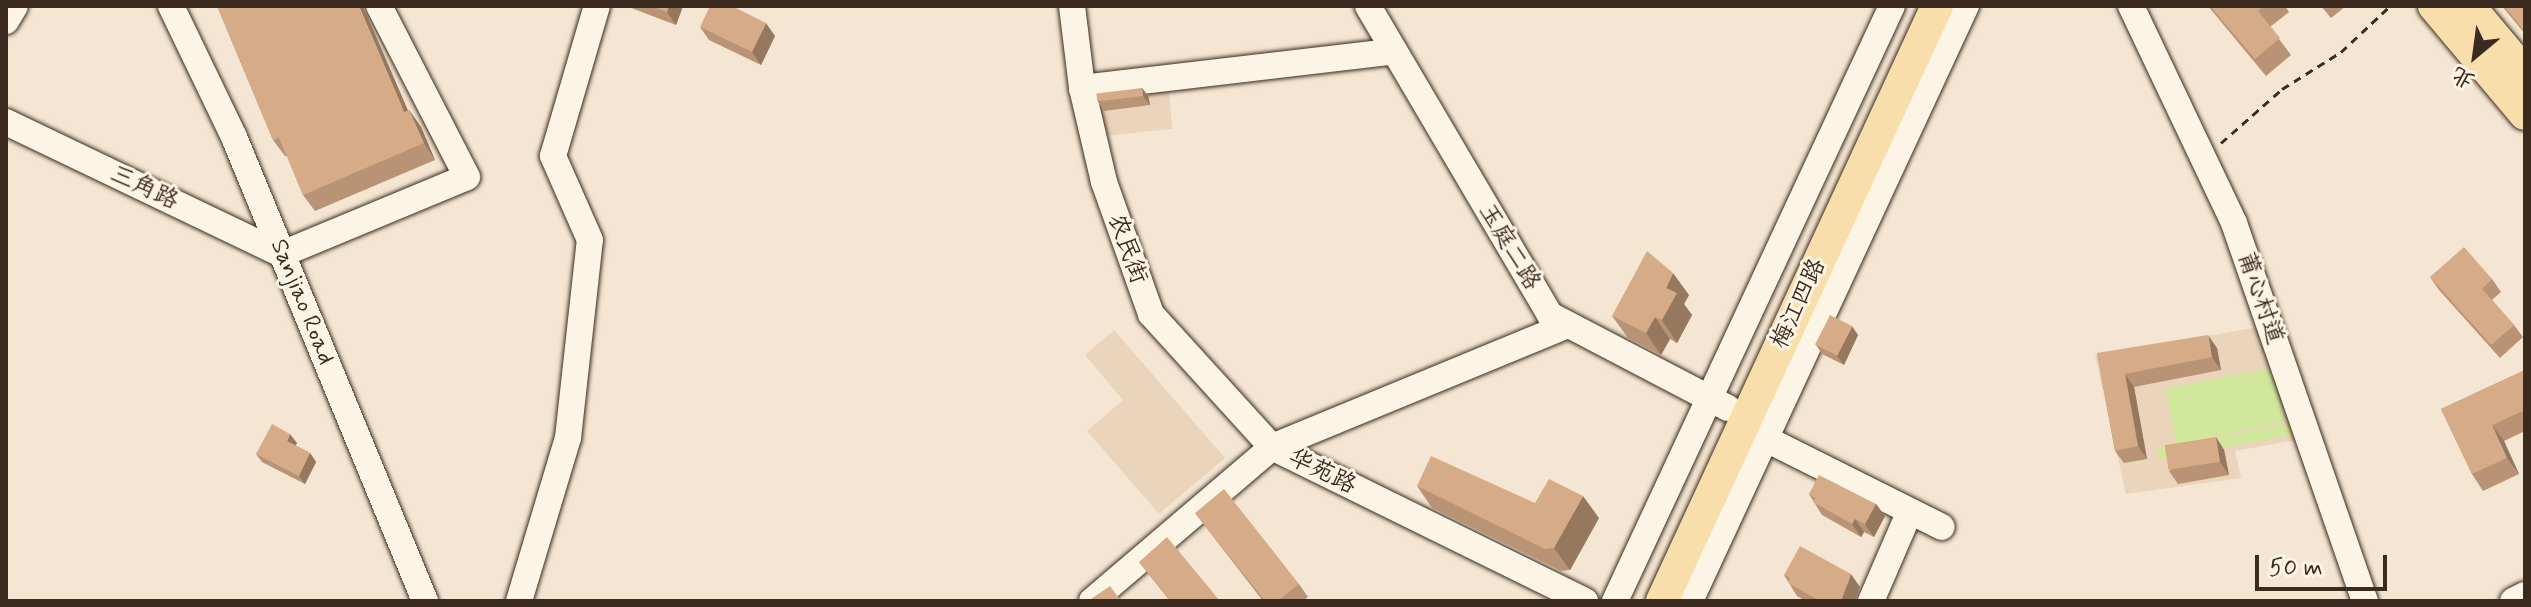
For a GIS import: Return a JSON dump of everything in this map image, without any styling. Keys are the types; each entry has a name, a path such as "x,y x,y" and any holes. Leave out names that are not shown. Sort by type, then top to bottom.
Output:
{"main road":[{"name":"梅江四路","path":"1639,601 1914,6"},
{"name":"梅江四路","path":"1662,601 1937,6"},
{"path":"2434,6 2525,114"},
{"path":"2469,6 2525,73"}],"street":[{"path":"6,21 15,6"},
{"name":"Sanjiao Road","path":"171,6 282,254 425,601"},
{"path":"282,254 467,177 379,6"},
{"path":"519,601 568,438 590,240 553,156 597,6"},
{"name":"农民街","path":"1072,6 1082,88 1104,182 1151,314 1272,447"},
{"name":"玉庭二路","path":"1368,6 1390,52 1550,315 1726,413 1942,527"},
{"path":"1615,601 1892,6"},
{"path":"1690,601 1966,6"},
{"name":"莆心村道","path":"2131,6 2234,223 2365,601"},
{"path":"1082,88 1390,52"},
{"name":"三角路","path":"6,122 282,254"},
{"path":"1272,447 1568,325"},
{"name":"华苑路","path":"1092,601 1272,447 1585,601"},
{"path":"1871,601 1910,511"},
{"path":"2513,601 2525,595"}],"path":[{"path":"2203,159 2282,89 2341,52 2390,6"}],"shaded area":[{"path":"1168,85 1173,129 1097,137 1092,93"},
{"path":"2269,325 2308,438 2235,451 2241,478 2126,494 2095,356"},
{"path":"1114,330 1225,458 1159,514 1087,431 1123,400 1085,355"}],"green space":[{"path":"2274,368 2285,422 2177,444 2301,422 2303,433 2159,459 2157,448 2176,444 2165,388"}],"building":[{"path":"217,6 359,6 404,112 409,110 424,143 303,195 279,138 273,140"},
{"path":"651,6 669,6 667,12"},
{"path":"710,6 732,6 766,23 752,52 700,27"},
{"path":"2210,6 2264,6 2258,11 2280,38 2255,59"},
{"path":"2504,6 2525,6 2525,32"},
{"path":"1142,88 1143,96 1097,102 1096,94"},
{"path":"2464,247 2492,279 2482,289 2514,325 2491,345 2430,277"},
{"path":"1647,251 1673,273 1666,288 1677,293 1662,320 1655,317 1646,333 1612,316"},
{"path":"1830,315 1852,326 1837,356 1815,344"},
{"path":"2208,335 2212,357 2125,374 2138,446 2115,451 2097,353"},
{"path":"2525,370 2525,410 2492,425 2507,458 2472,474 2441,409"},
{"path":"272,424 290,434 287,441 310,453 299,476 256,454"},
{"path":"2216,437 2220,462 2169,470 2165,445"},
{"path":"1431,456 1535,503 1549,479 1583,496 1554,548 1545,549 1417,486"},
{"path":"1819,475 1876,504 1865,524 1855,519 1852,524 1813,502 1815,498 1809,494"},
{"path":"1224,489 1299,584 1278,601 1265,601 1195,513"},
{"path":"1167,537 1220,601 1171,601 1139,562"},
{"path":"1800,546 1851,574 1841,601 1820,601 1788,583 1790,578 1784,575"},
{"path":"1110,586 1121,601 1088,601"}]}
